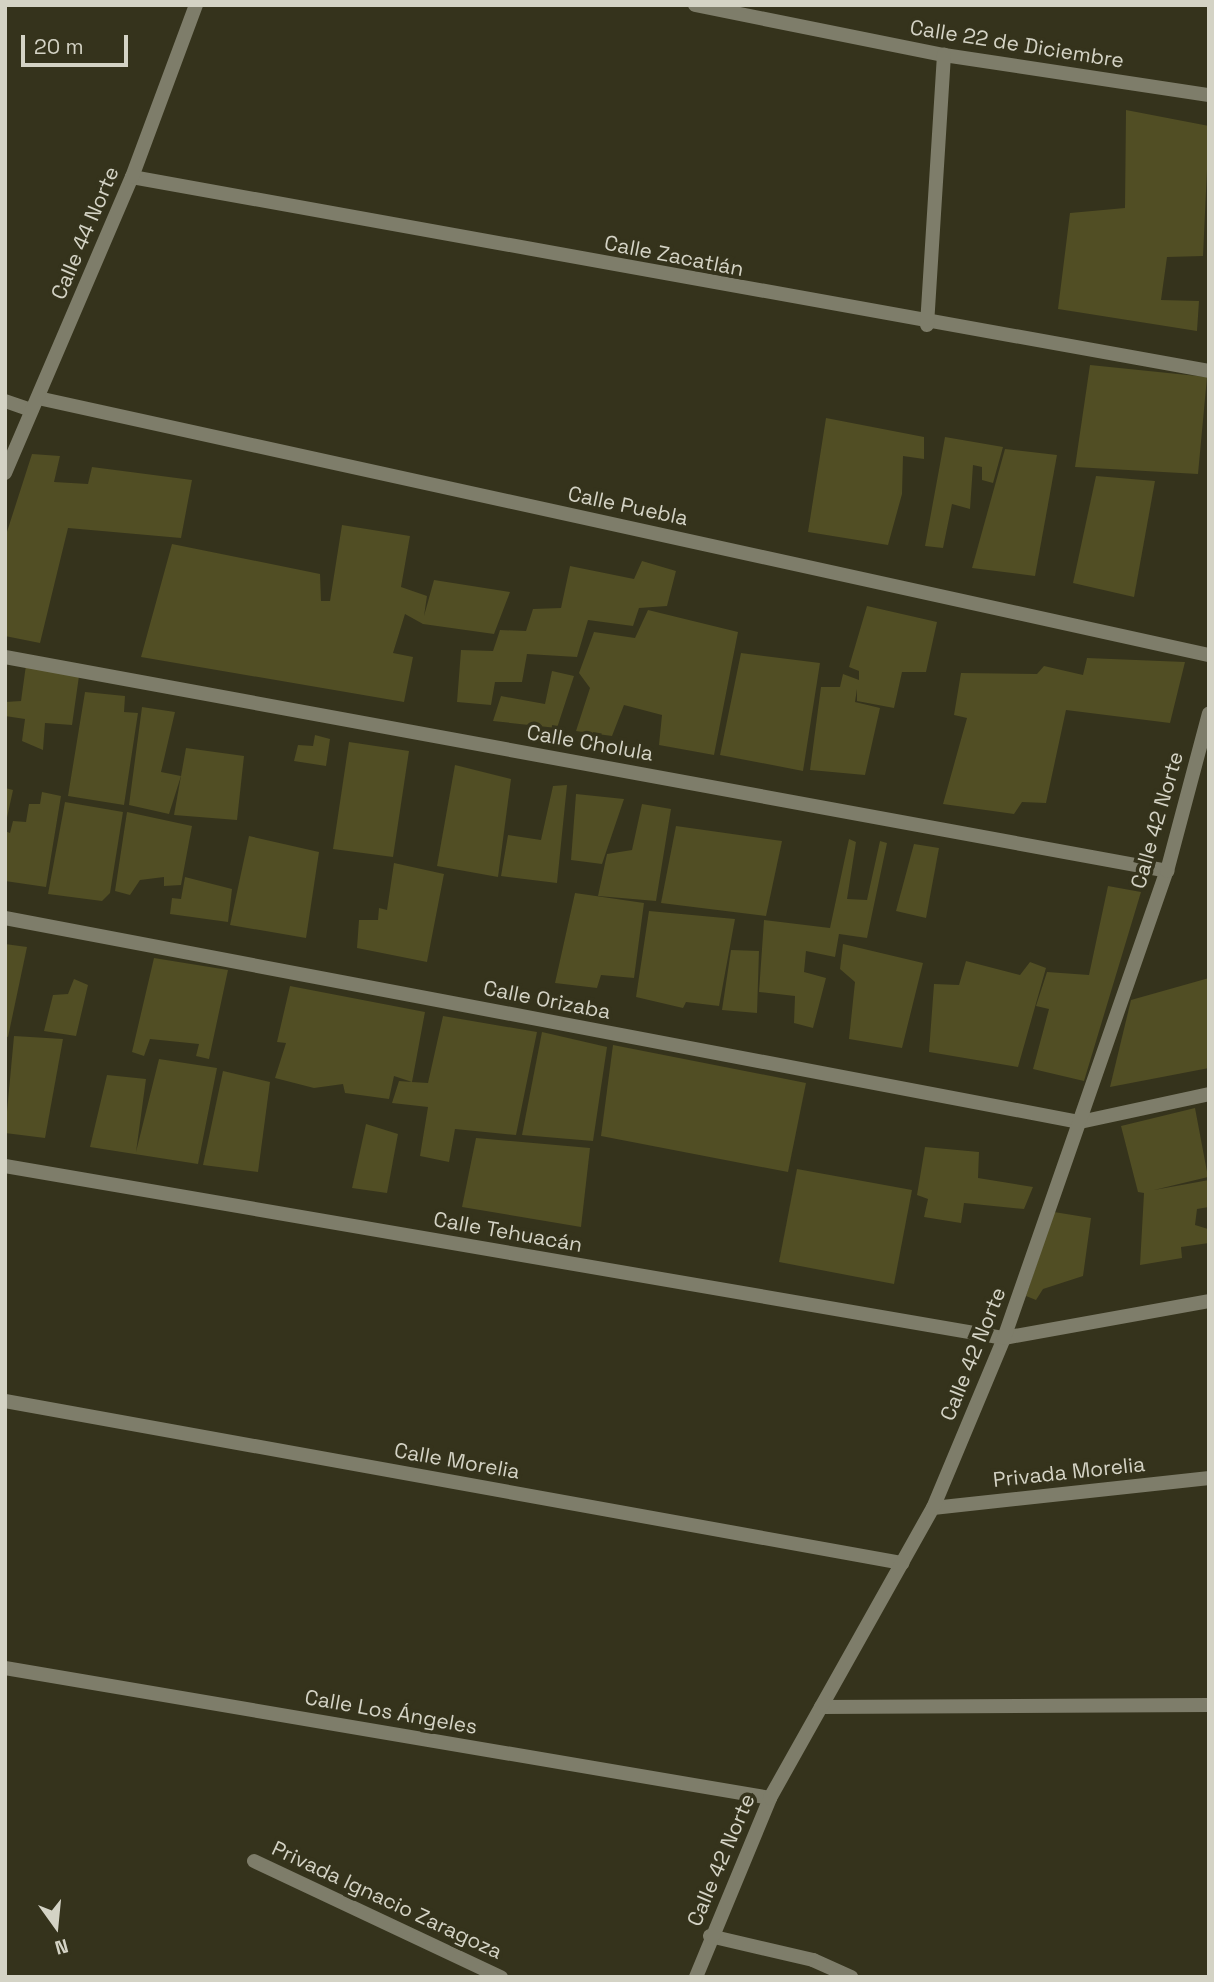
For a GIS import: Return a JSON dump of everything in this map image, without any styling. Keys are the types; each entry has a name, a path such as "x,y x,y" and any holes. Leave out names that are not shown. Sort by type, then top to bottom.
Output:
{"street":[{"name":"Calle 44 Norte","path":"5,473 132,177 196,5"},
{"name":"Calle 22 de Diciembre","path":"695,5 944,55 1209,94"},
{"path":"927,325 944,55"},
{"name":"Calle Zacatlán","path":"132,177 927,325 1209,371"},
{"name":"Calle Puebla","path":"5,401 35,404 1209,655"},
{"name":"Calle Cholula","path":"5,657 1167,870"},
{"name":"Calle 42 Norte","path":"696,1977 710,1936 770,1798 933,1508 1004,1338 1167,870 1209,713"},
{"name":"Calle Orizaba","path":"5,918 1080,1122"},
{"path":"1080,1122 1209,1094"},
{"name":"Calle Tehuacán","path":"5,1166 1004,1338"},
{"path":"1004,1338 1209,1301"},
{"name":"Calle Morelia","path":"5,1401 902,1563"},
{"name":"Privada Morelia","path":"933,1508 1209,1478"},
{"name":"Calle Los Ángeles","path":"5,1668 770,1798"},
{"path":"821,1707 1209,1705"},
{"name":"Privada Ignacio Zaragoza","path":"254,1861 501,1977"},
{"path":"710,1936 813,1960 850,1977"}],"building":[{"path":"1126,110 1209,126 1203,256 1167,257 1161,300 1199,301 1197,331 1058,309 1070,213 1125,208"},
{"path":"1090,365 1207,377 1198,474 1075,467"},
{"path":"826,418 924,437 924,459 903,456 902,494 888,545 808,532"},
{"path":"945,437 1003,447 993,483 982,480 982,467 973,465 970,509 952,504 943,548 925,546"},
{"path":"1005,449 1057,455 1035,576 972,568"},
{"path":"32,454 60,456 54,482 88,484 92,467 192,480 181,538 68,528 40,643 5,636 5,538"},
{"path":"1096,476 1155,481 1134,597 1073,583"},
{"path":"342,525 410,536 401,587 427,596 424,616 434,580 510,592 494,634 423,624 405,614 393,653 413,657 404,702 141,657 172,544 320,574 321,601 330,601"},
{"path":"642,561 676,571 667,606 639,608 633,626 588,620 577,657 527,654 522,682 495,682 491,705 457,702 461,650 493,651 500,630 526,631 533,609 561,608 570,566 634,579"},
{"path":"867,606 937,622 926,672 902,672 894,708 857,701 857,689 855,702 880,708 865,775 810,770 821,687 840,687 843,674 859,680 859,671 849,667"},
{"path":"648,610 738,632 714,755 659,745 662,715 624,705 612,736 576,731 590,688 579,673 594,632 635,638"},
{"path":"741,653 820,663 803,771 720,755"},
{"path":"1087,658 1185,662 1170,723 1066,710 1046,803 1022,802 1014,814 943,804 967,718 954,715 961,673 1037,674 1044,666 1083,675"},
{"path":"26,665 79,676 72,725 45,723 43,750 22,741 25,719 5,716 5,702 21,701"},
{"path":"552,671 574,676 557,728 493,721 501,696 545,704"},
{"path":"85,692 125,696 124,712 138,713 124,805 68,796"},
{"path":"142,707 175,712 161,772 181,776 169,814 129,805"},
{"path":"315,735 330,739 326,766 294,761 298,745 313,746"},
{"path":"349,742 409,751 393,857 333,849"},
{"path":"186,748 244,756 237,820 174,815"},
{"path":"455,765 511,779 498,877 437,866"},
{"path":"567,785 557,883 501,876 508,835 541,840 553,786"},
{"path":"5,788 13,790 6,822 5,822"},
{"path":"42,792 61,796 46,887 5,881 5,831 10,833 13,821 26,822 29,804 40,804"},
{"path":"576,794 624,799 602,864 571,860"},
{"path":"65,802 123,812 110,893 102,901 48,894"},
{"path":"642,804 671,809 656,901 598,896 607,854 632,850"},
{"path":"127,812 192,826 181,885 164,886 164,877 140,880 130,895 115,891"},
{"path":"676,826 782,841 766,916 661,903"},
{"path":"249,836 319,852 306,938 230,925"},
{"path":"849,839 856,842 847,899 867,900 880,841 887,843 867,938 839,934 835,957 806,951 804,972 826,978 813,1028 794,1023 795,996 759,992 764,920 830,928"},
{"path":"914,844 939,848 926,918 896,911"},
{"path":"394,863 444,874 427,962 357,948 359,920 378,920 379,908 387,910"},
{"path":"185,877 232,889 228,922 170,914 172,898 181,899"},
{"path":"1108,886 1141,892 1084,1081 1033,1069 1049,1009 1036,1006 1047,972 1089,975"},
{"path":"575,893 644,903 634,978 601,975 597,988 555,983"},
{"path":"649,911 735,919 719,1006 686,1002 683,1008 636,997"},
{"path":"5,944 27,947 8,1037 5,1036"},
{"path":"843,944 923,963 902,1048 849,1039 855,982 840,969"},
{"path":"731,950 759,951 757,1013 722,1010"},
{"path":"154,958 228,970 209,1059 196,1056 199,1044 150,1039 144,1056 132,1052"},
{"path":"966,961 1020,975 1030,962 1046,968 1018,1067 929,1052 934,984 959,985"},
{"path":"1209,978 1209,1068 1110,1087 1131,1000"},
{"path":"74,979 88,985 76,1036 44,1031 53,995 68,994"},
{"path":"290,986 425,1012 412,1082 394,1076 389,1099 345,1093 343,1084 314,1088 275,1078 286,1043 277,1042"},
{"path":"443,1016 537,1032 516,1135 455,1129 449,1162 420,1156 428,1107 392,1103 399,1081 428,1083"},
{"path":"542,1032 607,1047 593,1141 522,1135"},
{"path":"14,1036 63,1039 45,1138 5,1133"},
{"path":"613,1045 806,1083 788,1172 601,1136"},
{"path":"159,1059 217,1068 198,1164 90,1147 107,1075 146,1079 136,1152"},
{"path":"223,1071 270,1082 258,1172 203,1165"},
{"path":"1195,1108 1208,1177 1154,1190 1209,1180 1209,1207 1197,1209 1195,1225 1208,1229 1209,1243 1181,1247 1182,1258 1140,1265 1144,1193 1138,1192 1121,1126"},
{"path":"366,1124 398,1134 387,1193 352,1188"},
{"path":"476,1138 590,1148 581,1227 462,1207"},
{"path":"925,1147 979,1152 978,1178 1033,1187 1024,1209 964,1203 961,1223 924,1217 928,1199 917,1195"},
{"path":"797,1169 912,1190 894,1284 779,1262"},
{"path":"1054,1212 1091,1218 1083,1276 1043,1289 1036,1300 1026,1296"}]}
